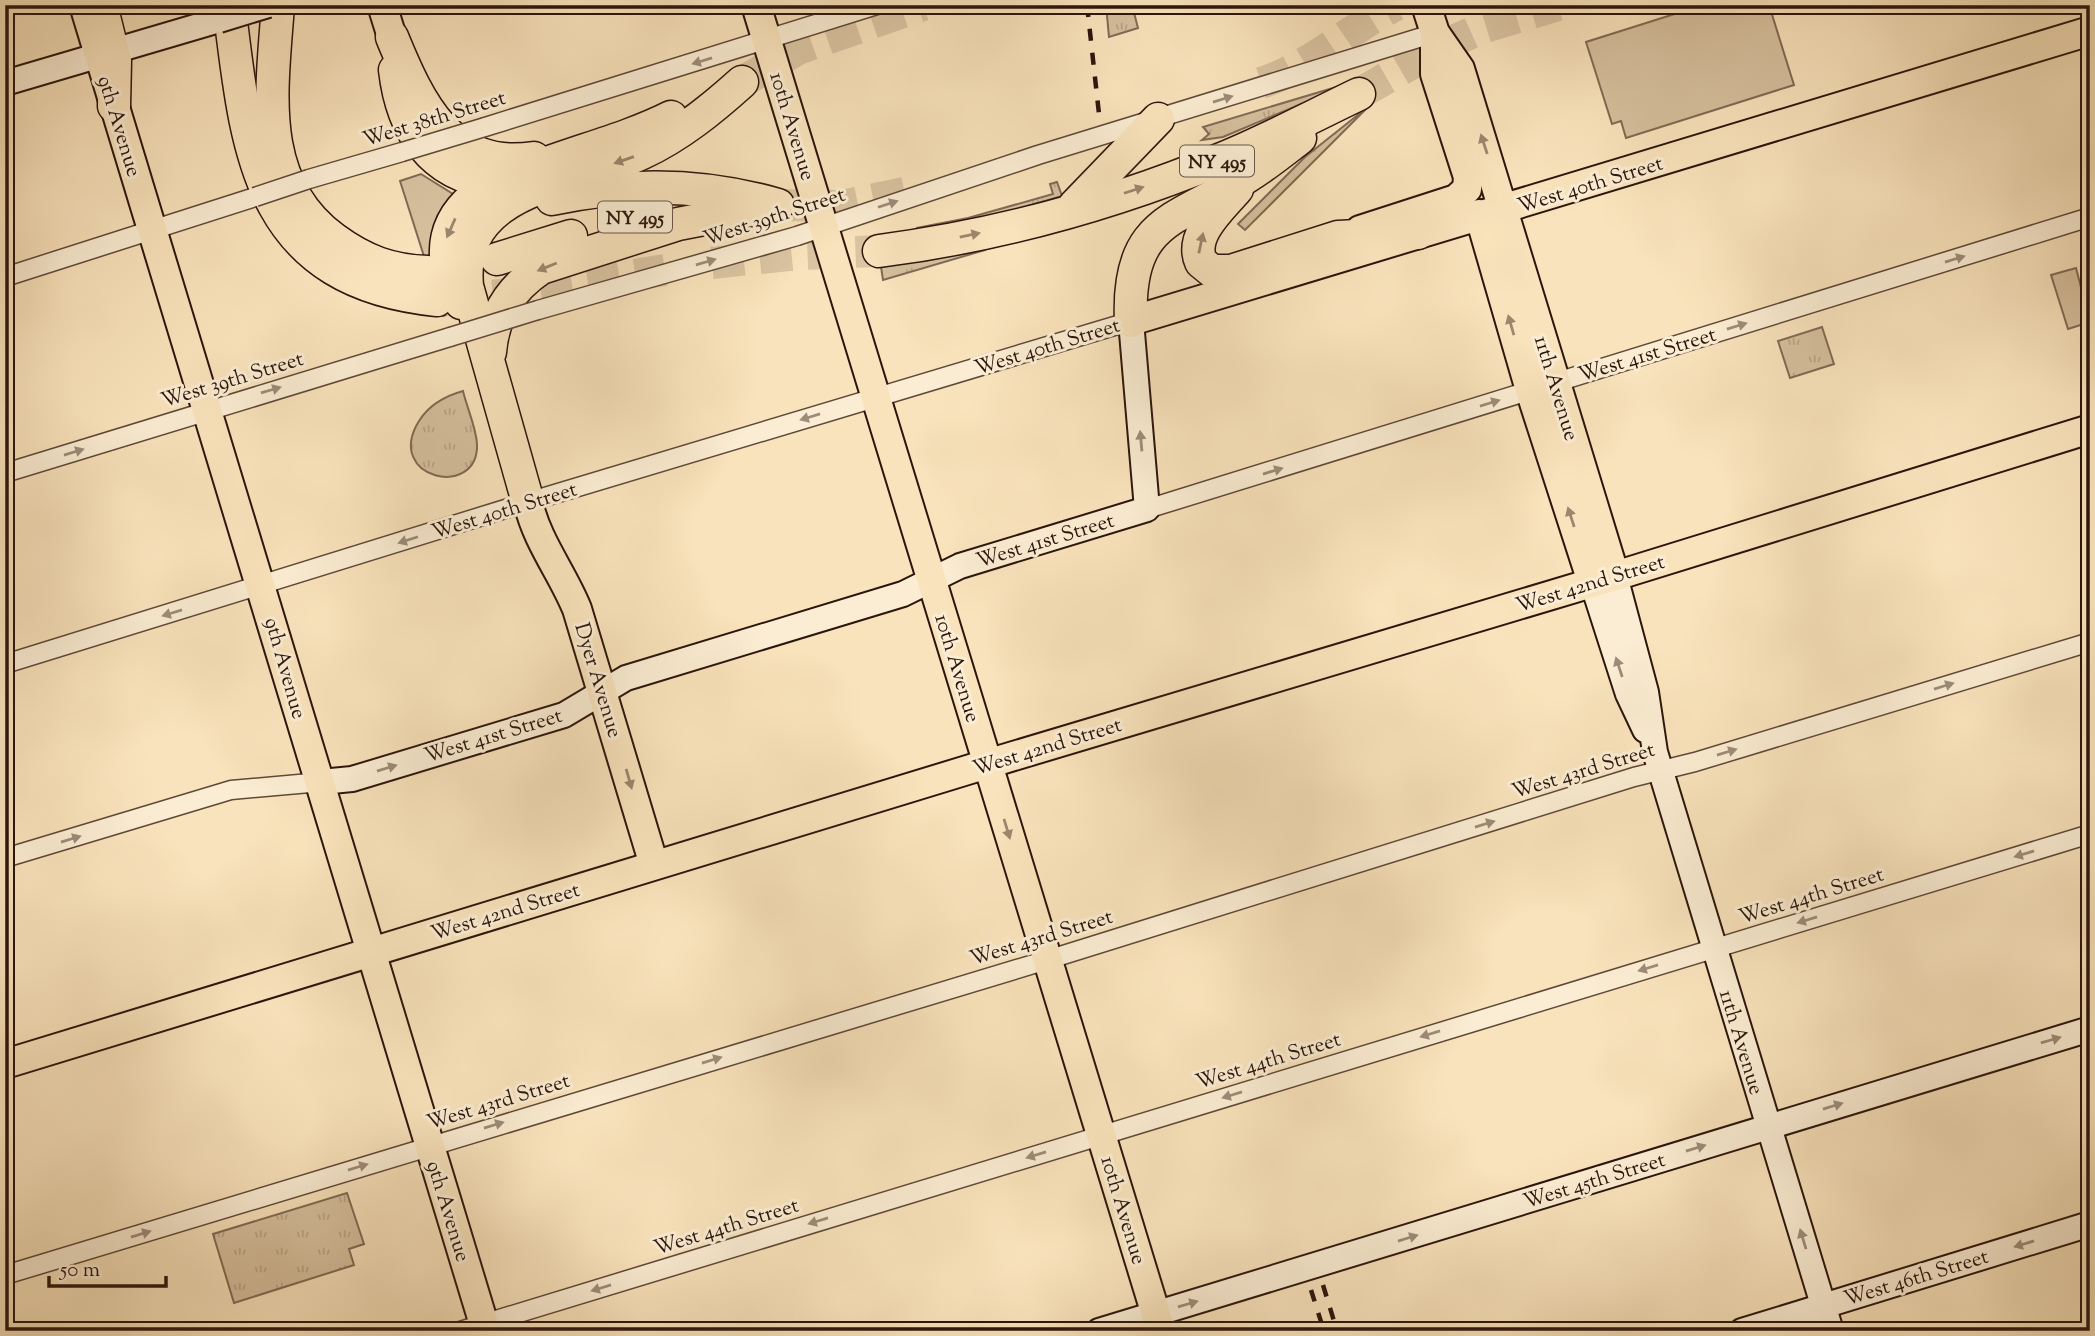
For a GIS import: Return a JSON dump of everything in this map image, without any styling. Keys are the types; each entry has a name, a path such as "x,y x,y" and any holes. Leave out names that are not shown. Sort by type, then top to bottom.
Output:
{"highway":[{"path":"101,5 106,54 116,74 114,106"},
{"path":"256,5 253,57 257,158"},
{"path":"224,13 242,108 271,200 287,227 303,247 343,275 393,293 433,286 378,266 355,254 309,217 292,195 275,148 278,5"},
{"path":"275,103 300,5"},
{"path":"392,37 434,120 462,145 484,158 501,161 566,154"},
{"path":"392,37 404,114 418,140 450,171 468,180 493,183"},
{"path":"465,337 467,261 478,233 499,209 532,189 642,153 704,114 742,82 652,126 566,154 493,183 463,207 453,222 443,251 465,337 489,369 528,502"},
{"name":"NY 495","path":"879,251 970,236 1068,210 1216,162 1359,94 1247,177"},
{"path":"1068,210 1091,192 1158,119"},
{"path":"1247,177 1201,236 1198,257 1206,267 1222,272 1231,271 1338,237 1418,233"},
{"path":"1131,321 1131,293 1136,268 1155,233 1188,207 1247,177"},
{"path":"465,337 481,256 504,223 529,206 565,197 653,185 738,193 778,205"},
{"name":"NY 495","path":"497,259 676,205 778,205"},
{"path":"489,369 492,335 497,317 522,281 541,268 678,225 778,205"},
{"path":"287,227 331,258 345,263 378,266"}],"main road":[{"name":"9th Avenue","path":"84,5 106,54"},
{"path":"5,83 106,54 224,13 268,5"},
{"path":"382,5 392,37"},
{"name":"10th Avenue","path":"756,5 1158,1322"},
{"name":"11th Avenue","path":"1426,5 1435,33 1436,74 1468,177 1482,205 1543,386 1603,579 1646,692 1658,762 1831,1331"},
{"name":"West 40th Street","path":"1131,321 1418,233 1482,205 2090,31"},
{"name":"11th Avenue","path":"1435,33 1460,69 1482,205"},
{"name":"9th Avenue","path":"114,106 150,231 373,951 429,1145 477,1328"},
{"name":"West 40th Street","path":"1338,237 1456,199 1482,205"},
{"path":"1131,321 1147,509"},
{"name":"West 42nd Street","path":"5,1064 2090,429"},
{"name":"Dyer Avenue","path":"528,502 540,539 567,583 654,865"},
{"name":"West 41st Street","path":"321,782 352,779 564,715 626,678 902,594 961,566 1147,509"},
{"name":"West 45th Street","path":"1099,1331 1158,1322 1768,1126 2090,1029"},
{"name":"West 46th Street","path":"1742,1331 2090,1224"}],"street":[{"name":"West 38th Street","path":"5,277 309,179 877,5"},
{"name":"West 39th Street","path":"5,473 205,410 465,337 538,310 823,226 1435,33"},
{"name":"West 41st Street","path":"1147,509 2090,217"},
{"name":"West 40th Street","path":"5,664 528,502 1131,321"},
{"name":"West 43rd Street","path":"5,1275 1047,960 1420,844 1658,762 2090,642"},
{"name":"West 41st Street","path":"5,858 231,790 321,782"},
{"name":"West 44th Street","path":"477,1328 2090,834"}],"green space":[{"path":"1106,5 1132,5 1138,28 1109,37"},
{"path":"1703,5 1769,5 1794,85 1626,138 1621,121 1612,124 1586,42"},
{"path":"1353,82 1223,137 1202,140 1209,134 1203,127"},
{"path":"1369,106 1245,230 1238,224 1305,157"},
{"path":"421,174 453,194 442,303 446,315 443,316 400,181"},
{"path":"1057,182 1062,196 998,215 915,233 917,228 968,218 1053,194 1050,184"},
{"path":"984,242 985,250 883,280 880,260"},
{"path":"2076,268 2090,322 2068,329 2051,275"},
{"path":"1822,327 1834,364 1790,378 1778,341"},
{"path":"463,391 477,444 474,461 464,472 450,477 435,475 422,469 413,457 411,441 419,421 428,410 444,398"},
{"path":"347,1193 364,1244 349,1249 354,1265 234,1303 213,1234"}],"tunnel":[{"path":"742,82 798,49 923,5"},
{"path":"1261,83 1297,67 1396,5"},
{"path":"1359,94 1440,47 1482,28 1558,5"},
{"path":"778,205 842,206 914,191"},
{"path":"712,263 799,254 879,251"},
{"path":"445,300 523,293 665,270"}],"railway":[{"path":"1087,5 1099,114"},
{"path":"1323,1285 1337,1331"},
{"path":"1311,1290 1324,1331"}]}
